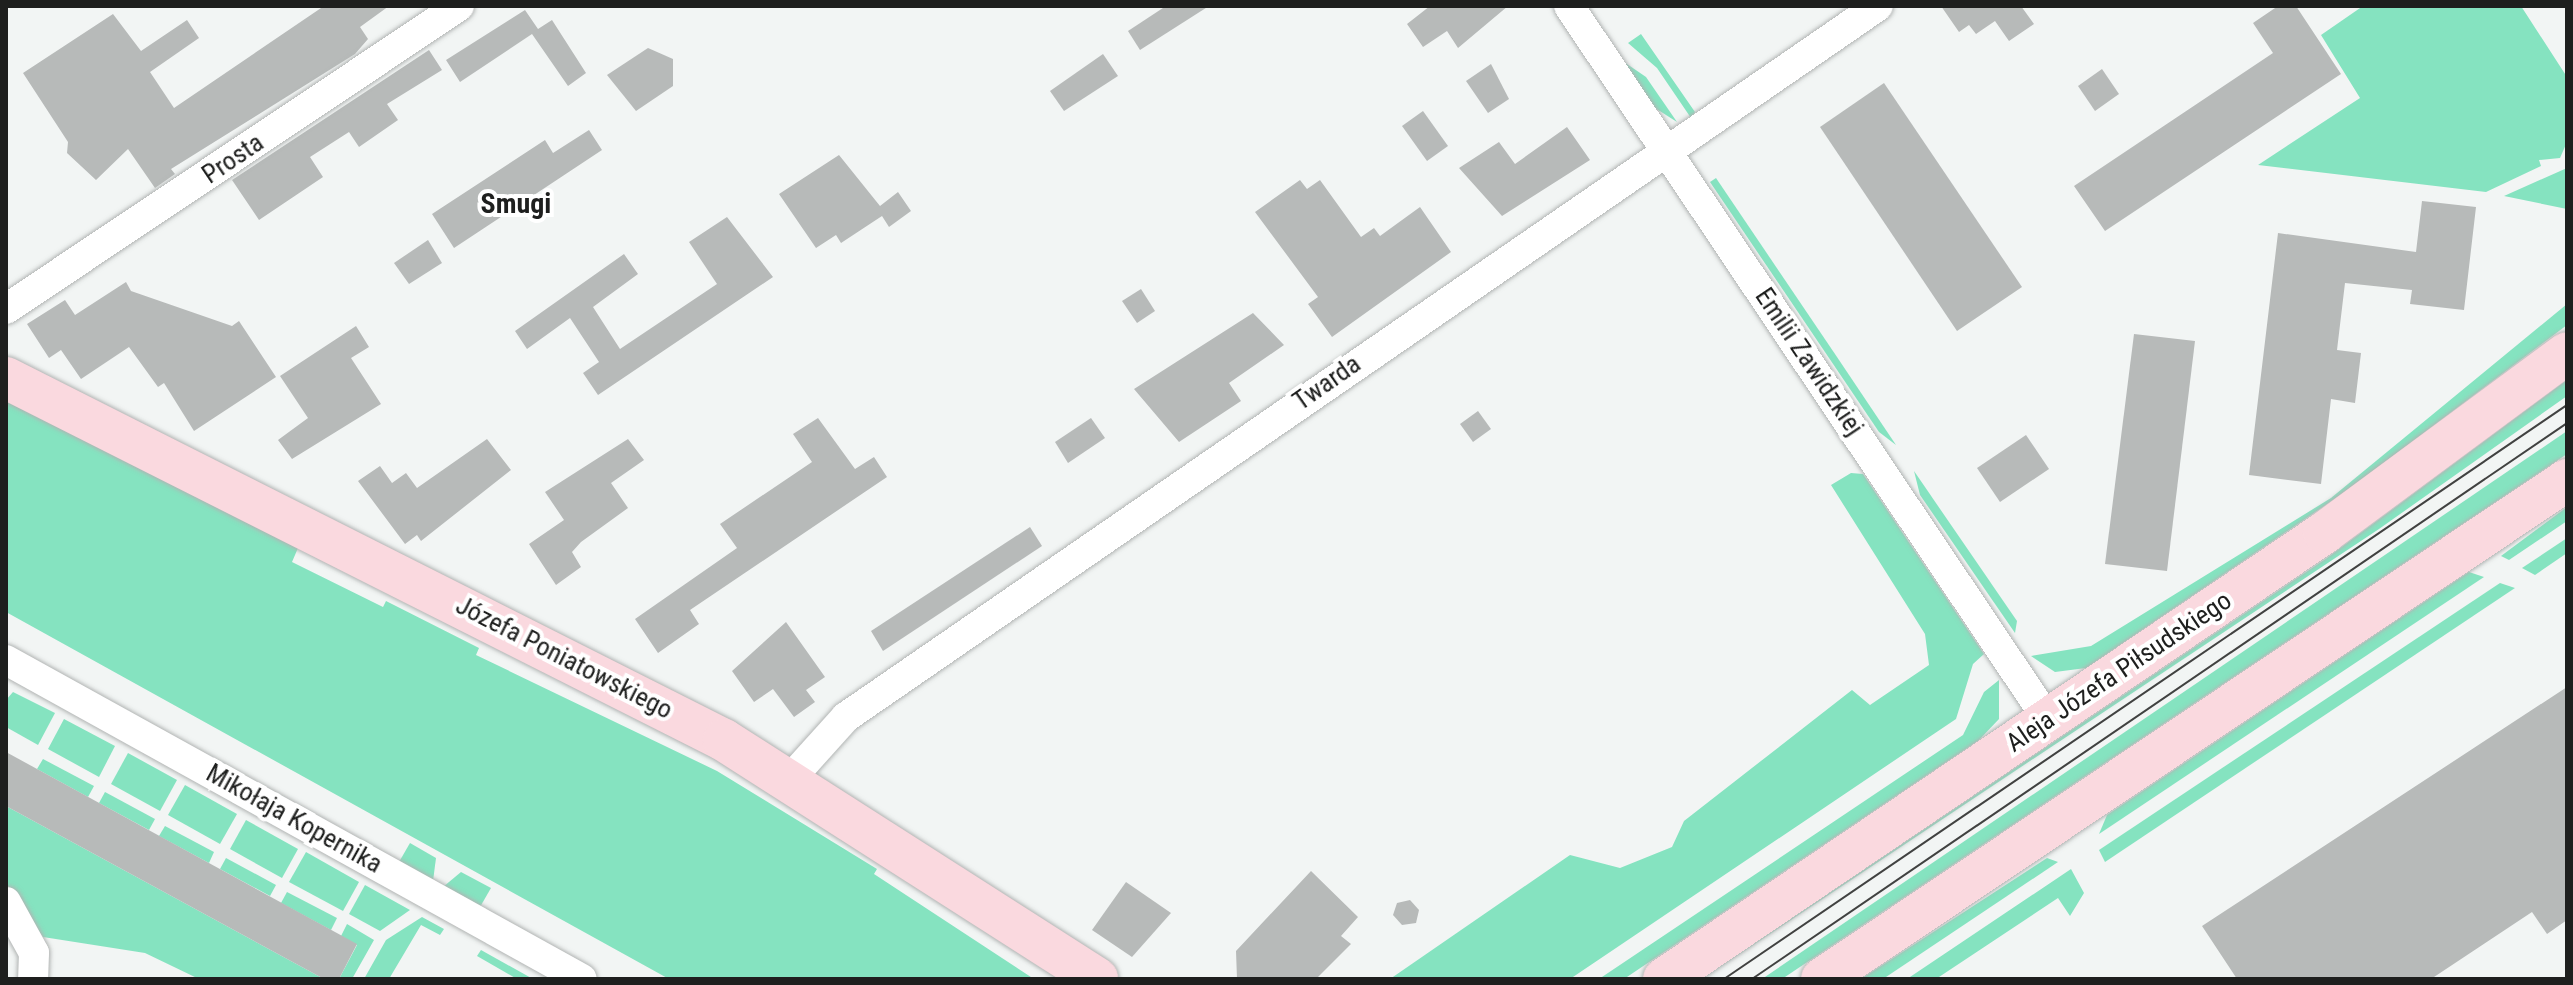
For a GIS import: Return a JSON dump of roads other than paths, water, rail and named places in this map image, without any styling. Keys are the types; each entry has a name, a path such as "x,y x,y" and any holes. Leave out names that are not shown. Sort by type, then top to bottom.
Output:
{"street":[{"name":"Prosta","path":"6,309 459,6"},
{"name":"Emilii Zawidzkiej","path":"1569,6 2048,720"},
{"name":"Twarda","path":"791,778 846,717 1878,6"},
{"name":"Aleja Józefa Piłsudskiego","path":"1664,979 2335,526 2567,353"},
{"name":"Józefa Poniatowskiego","path":"6,378 791,778 1097,979"},
{"path":"1822,979 2567,480"},
{"name":"Mikołaja Kopernika","path":"9,669 582,979"},
{"path":"6,902 34,953 33,979"}],"tram line":[{"path":"1724,979 2567,405"},
{"path":"1752,979 2567,423"}],"district":[{"name":"Smugi","path":"516,204"}]}
